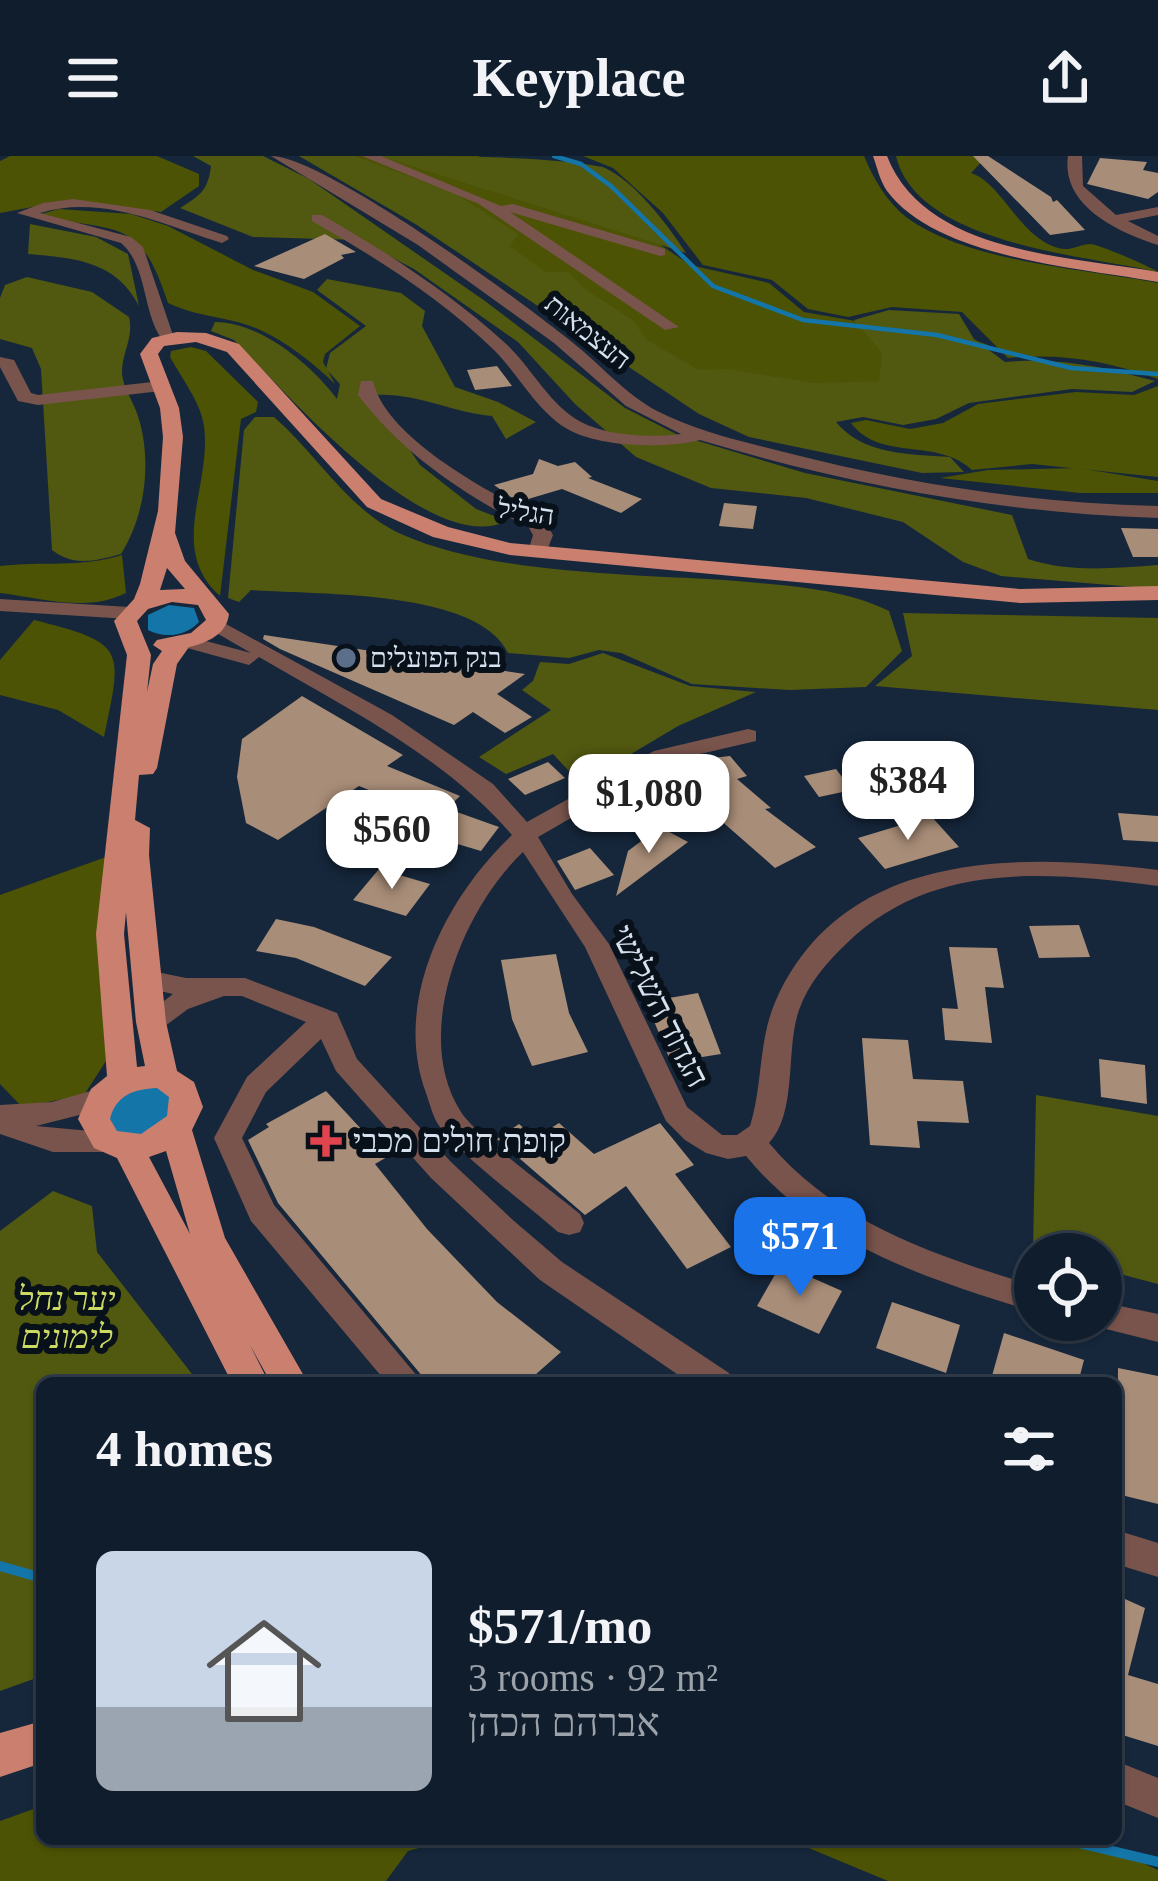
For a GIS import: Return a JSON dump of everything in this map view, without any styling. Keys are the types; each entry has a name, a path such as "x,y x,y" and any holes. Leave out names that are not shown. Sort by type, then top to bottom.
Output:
{"main road":[{"path":"880,156 894,192 920,217 944,228 998,245 1158,278"},
{"path":"112,1090 163,1077 175,1082 188,1099 189,1110 176,1131 154,1144 120,1145 103,1137 94,1119 112,1090 110,934 139,655 134,617 155,578 173,436 149,354 158,342 169,338"},
{"name":"הגליל","path":"169,338 218,340 233,348 374,503 441,532 538,552 1020,596 1158,593"},
{"path":"163,1077 151,1022 135,847 166,664 184,643 215,624 218,613 175,563 164,531"},
{"path":"134,617 179,594 206,600"},
{"path":"134,617 154,645 184,643"},
{"path":"176,1131 209,1241 287,1377"},
{"path":"120,1145 248,1377"},
{"path":"0,1755 36,1744"}],"street":[{"name":"העצמאות","path":"278,156 338,188 454,266 562,342 628,400 699,435 894,481 1058,508 1158,508"},
{"path":"369,156 492,206 671,327"},
{"path":"1075,156 1072,166 1077,186 1114,220 1158,241"},
{"path":"169,338 137,250 126,240 24,213 58,206 122,209 175,219 222,239"},
{"path":"492,206 533,212 660,252"},
{"path":"1114,220 1158,211"},
{"path":"317,218 380,254 499,346 557,412 578,428 631,440 676,441 699,435"},
{"path":"0,362 8,363 24,397 38,400 161,386"},
{"path":"367,385 366,395 384,417 450,479 537,524 544,535 538,552"},
{"path":"0,604 134,617"},
{"name":"הגדוד השלישי","path":"215,624 436,752 485,789 526,835 610,970 676,1113 694,1136 711,1145 732,1148 752,1143"},
{"name":"הגדוד השלישי","path":"184,643 315,681"},
{"path":"569,1223 450,1120 434,1078 428,1032 432,990 458,922 491,868 526,835 610,782 662,756 748,736"},
{"path":"1014,1293 891,1248 825,1212 775,1176 752,1143 768,1118 779,1029 808,968 836,937 884,899 950,874 987,867 1050,866 1158,878"},
{"path":"147,979 186,987 245,987 327,1020 346,1064 502,1230 551,1271 708,1377"},
{"path":"151,1022 180,1001 245,987"},
{"path":"327,1020 266,1067 239,1108 228,1138 262,1212 402,1377"},
{"path":"0,1118 59,1113 112,1090"},
{"path":"0,1118 26,1137 64,1144 120,1145"},
{"path":"1122,1320 1158,1328"},
{"path":"1122,1549 1158,1560"},
{"path":"1122,1783 1158,1798"}],"green space":[{"path":"10,156 157,156 199,174 199,186 161,212 65,201 0,213 0,161"},
{"path":"193,156 263,156 309,179 485,301 625,408 678,435 805,473 1012,515 1028,559 1076,568 1158,565 1158,589 1001,576 963,562 903,522 806,498 711,488 636,457 575,404 518,342 414,269 358,240 253,237 180,208 202,191 210,174 211,166"},
{"path":"299,156 355,156 456,194 518,234 510,246 545,272 568,272 633,320 646,339 699,370 727,369 814,383 879,381 882,353 854,320 889,310 959,314 974,339 1005,362 1081,364 1155,381 1132,392 1072,389 969,403 936,419 903,425 863,417 836,422 873,447 950,457 964,472 922,473 749,437 699,414 417,225"},
{"path":"332,156 478,156 630,224 690,265 769,283 804,312 867,323 940,327 988,345 986,373 972,397 714,388"},
{"path":"380,156 525,159 603,167 638,193 686,253"},
{"path":"583,156 864,156 893,204 931,232 993,254 1158,283 1158,379 1084,360 1008,358 962,312 892,307 848,317 808,309 772,280 703,265 663,213 613,168"},
{"path":"896,156 987,156 971,173 993,188 1035,236 1063,249 1097,245 1158,272 1048,251 969,227 935,209 910,186"},
{"path":"59,209 131,214 168,226 253,270 313,292 360,326 325,354 323,362 335,384 268,334 168,303 147,254 122,233 37,215"},
{"path":"30,224 96,237 128,254 139,306 119,279 106,271 78,260 28,254"},
{"path":"27,277 92,292 129,317 123,377 138,416 145,468 136,522 121,554 77,561 52,550 41,369 32,348 0,339 0,298 5,285"},
{"path":"327,279 401,293 425,311 422,326 455,387 536,422 506,439 492,416 404,396 373,395 420,465 476,509 507,521 475,526 439,516 400,494 322,430 234,340 211,331 215,322 267,337 299,359 337,399 340,384 326,369 330,353 366,326 317,290"},
{"path":"191,347 206,351 258,402 256,412 241,419 220,596 204,577 194,537 204,426 195,399 170,357 171,351"},
{"path":"1158,386 1158,477 1032,464 972,470 942,454 877,442 851,423 866,420 910,429 943,423 978,404 1076,392 1134,395"},
{"path":"255,417 274,417 382,524 438,548 521,565 834,593 889,611 902,651 866,687 789,690 692,684 621,653 599,650 569,658 508,653 491,632 464,617 393,599 251,590 239,602 228,598 244,430"},
{"path":"1078,468 1158,481 1158,493 1080,493 940,478 988,470"},
{"path":"122,555 126,593 111,599 64,602 0,593 0,566 76,563"},
{"path":"903,613 1158,618 1158,710 875,686 912,656"},
{"path":"34,620 86,635 111,654 114,684 104,737 58,710 0,695 0,660"},
{"path":"603,653 690,686 756,692 678,726 581,784 553,754 506,774 479,757 551,710 522,690 533,681 540,662 569,664"},
{"path":"106,857 100,974 106,1061 84,1095 22,1107 0,1084 0,895"},
{"path":"1036,1095 1158,1116 1158,1284 1122,1275 1122,1233 1033,1233"},
{"name":"יער נחל לימונים","path":"53,1191 92,1206 97,1252 194,1377 36,1377 36,1678 0,1691 0,1231"},
{"path":"36,1808 36,1845 430,1845 408,1851 386,1881 0,1881 0,1821"},
{"path":"801,1845 1104,1845 1158,1870 1158,1881 888,1881"}],"water":[{"path":"169,605 194,608 199,622 175,635 148,630 148,615"},
{"path":"150,1084 170,1091 178,1117 125,1142 102,1113 107,1104"}],"building":[{"path":"973,156 988,156 1053,202 1057,200 1085,230 1050,235"},
{"path":"1100,158 1147,162 1143,170 1158,173 1158,192 1148,199 1087,184"},
{"path":"325,234 356,252 341,255 344,258 304,279 254,266"},
{"path":"497,366 512,386 475,390 467,370"},
{"path":"539,459 558,466 575,462 592,477 588,478 642,499 621,513 562,489 518,502 494,485 533,474"},
{"path":"724,503 757,506 753,529 719,526"},
{"path":"1121,528 1158,529 1158,557 1133,557"},
{"path":"264,635 525,674 497,694 532,717 505,733 473,712 454,725 280,649 263,639"},
{"path":"302,696 403,755 387,766 460,796 437,818 359,786 278,840 246,823 237,777 242,739"},
{"path":"730,756 747,776 737,779 771,808 765,809 816,847 775,868 710,811 727,803 693,760"},
{"path":"548,762 565,778 525,795 508,779"},
{"path":"836,769 852,790 819,797 804,776"},
{"path":"454,811 499,827 481,851 434,837"},
{"path":"1118,813 1158,816 1158,842 1123,840"},
{"path":"931,816 959,847 885,869 858,838"},
{"path":"660,827 688,842 616,896 628,851"},
{"path":"590,848 614,875 575,890 557,861"},
{"path":"379,869 430,884 406,916 353,900"},
{"path":"276,919 314,927 392,957 365,986 296,958 256,951"},
{"path":"1079,925 1090,957 1039,958 1029,926"},
{"path":"949,947 997,948 1004,988 985,987 992,1043 945,1040 942,1008 958,1009"},
{"path":"556,954 569,1013 588,1052 532,1066 512,1019 501,960"},
{"path":"698,993 721,1054 671,1062 646,1002"},
{"path":"862,1038 908,1040 913,1079 963,1081 969,1123 917,1121 920,1148 870,1145"},
{"path":"1099,1059 1145,1065 1147,1104 1101,1097"},
{"path":"326,1091 387,1157 375,1164 427,1229 497,1302 561,1352 533,1377 423,1377 278,1203 248,1140 269,1127 266,1124"},
{"path":"559,1123 594,1154 660,1123 694,1165 675,1174 731,1247 687,1269 626,1186 585,1215 497,1139 519,1124 535,1138"},
{"path":"781,1264 842,1291 819,1334 757,1306"},
{"path":"892,1302 960,1325 946,1373 876,1348"},
{"path":"1004,1333 1014,1336 1014,1341 1084,1360 1080,1377 992,1377"},
{"path":"1118,1368 1158,1376 1158,1504 1122,1495 1122,1377 1118,1377"},
{"path":"1122,1598 1145,1608 1128,1675 1158,1684 1158,1746 1122,1735"}],"waterway":[{"path":"554,156 581,164 611,186 713,286 803,320 937,335 1071,368 1158,374"},
{"path":"0,1566 36,1576"},
{"path":"1087,1845 1158,1862"}],"place":[{"name":"בנק הפועלים","path":"346,658"},
{"name":"קופת חולים מכבי","path":"326,1141"}]}
